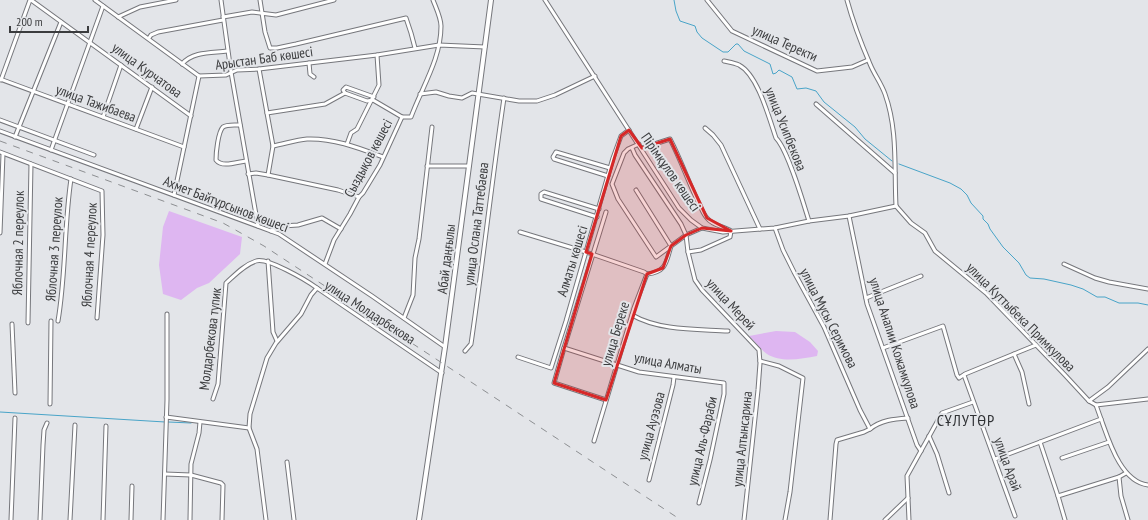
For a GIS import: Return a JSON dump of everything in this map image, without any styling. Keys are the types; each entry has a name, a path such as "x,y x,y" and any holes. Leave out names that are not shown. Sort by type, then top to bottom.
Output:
{"street":[{"name":"улица Курчатова","path":"31,0 191,116"},
{"path":"1,80 31,0"},
{"name":"Арыстан Баб көшесі","path":"95,0 199,76 226,75 237,70 259,69 376,55 439,45 484,47"},
{"path":"118,17 140,7 176,0"},
{"path":"222,0 223,18 231,72 258,226"},
{"path":"260,0 270,48 296,44 406,18 415,48"},
{"path":"149,38 151,35 158,32 252,12 276,15 334,0"},
{"name":"Сыздықов көшесі","path":"325,264 334,240 359,197 371,181 402,117 411,117 420,94 430,75 438,52 442,25 433,0"},
{"name":"Абай даңғылы","path":"419,520 442,372 491,0"},
{"name":"Пірімқұлов көшесі","path":"546,0 679,208 690,220 702,228 722,232 775,228 809,221 849,216 896,206"},
{"name":"улица Теректи","path":"707,0 732,31 817,71 852,67 868,60"},
{"path":"847,0 868,60 885,94 894,131 896,155 896,206"},
{"path":"51,150 91,43 103,6"},
{"path":"15,137 61,22"},
{"path":"182,64 187,58 195,55 228,51"},
{"path":"348,144 351,133 357,129 379,85 376,55"},
{"name":"улица Усипбекова","path":"724,61 739,65 750,75 756,85 776,138 780,142 788,160 809,221"},
{"path":"309,63 310,74 314,77"},
{"path":"103,117 121,65"},
{"path":"259,69 273,146 268,175"},
{"path":"174,195 199,76"},
{"path":"420,94 436,92 462,98 472,93 519,101 537,101 555,95 595,76"},
{"name":"улица Тажибаева","path":"1,80 184,147"},
{"path":"136,129 152,87"},
{"path":"345,93 343,90 346,87 373,99 402,117"},
{"path":"267,113 325,104 345,93 367,100 373,99"},
{"name":"улица Ослана Таттебаева","path":"465,351 471,344 504,98"},
{"path":"816,104 895,173"},
{"path":"0,120 94,155"},
{"path":"240,125 225,126 222,128 216,160 218,163 225,164 246,161"},
{"path":"404,318 413,295 415,258 420,238 432,127"},
{"path":"705,128 721,145 760,229"},
{"name":"Алматы көшесі","path":"518,357 551,368 597,217 610,168 621,136 629,130"},
{"name":"Ахмет Байтұрсынов көшесі","path":"0,131 279,234 445,347"},
{"path":"273,146 310,139 348,144 383,157"},
{"path":"642,148 670,139 707,218 717,225 725,227 731,231 730,238 701,250 688,252"},
{"path":"639,144 628,149 624,153 612,184 618,198 656,257 686,235 702,228"},
{"path":"632,148 686,235"},
{"path":"608,176 554,159 553,157 556,152 610,168"},
{"path":"0,233 2,153 70,179"},
{"name":"Яблочная 2 переулок","path":"28,323 31,164"},
{"path":"427,166 469,166"},
{"path":"248,174 256,173 268,175 338,190 359,197"},
{"name":"Яблочная 4 переулок","path":"70,179 103,193 103,235 97,318"},
{"name":"Яблочная 3 переулок","path":"58,321 63,295 63,267 70,179"},
{"path":"636,190 671,246"},
{"path":"597,217 541,200 541,194 544,192 599,209"},
{"name":"улица Куттыбека Примкулова","path":"896,206 912,223 925,233 935,251 986,294 1089,402 1096,405 1148,399"},
{"path":"606,212 554,383 606,400"},
{"name":"улица Анапии Кожамкулова","path":"849,216 866,298 917,445 921,451"},
{"path":"271,231 282,226 298,225 322,218 341,229"},
{"name":"улица Мусы Серимова","path":"775,228 783,250 824,327 870,429"},
{"path":"520,232 592,254 646,274 656,274 663,268 671,246"},
{"name":"улица Мерей","path":"686,235 688,252 695,280 702,290 732,323 759,350 760,361"},
{"name":"Молдарбекова тупик","path":"213,399 218,384 226,283 238,272 254,261 259,260 268,262"},
{"path":"268,262 307,281 317,288"},
{"path":"268,262 273,332 277,341"},
{"path":"1064,264 1095,278 1148,289"},
{"name":"улица Береке","path":"594,441 646,274"},
{"path":"866,298 921,276"},
{"name":"улица Молдарбекова","path":"266,520 257,449 249,428 250,414 267,358 277,341 301,314 311,295 317,288 442,372"},
{"path":"163,520 167,314"},
{"path":"632,315 651,324 675,328 728,331"},
{"path":"50,404 51,321"},
{"path":"12,324 15,393"},
{"path":"883,348 943,326 958,378 1036,345"},
{"name":"улица Алматы","path":"564,348 618,364 639,372 724,383"},
{"path":"1089,402 1108,387 1148,349"},
{"path":"1014,354 1022,372 1029,404"},
{"path":"760,361 779,366 803,378 790,492 784,520"},
{"name":"улица Алтынсарина","path":"744,520 760,361"},
{"name":"улица Арай","path":"964,375 1015,516"},
{"name":"улица Ауэзова","path":"649,480 674,385 674,377"},
{"name":"улица Аль-Фараби","path":"699,503 724,394 724,383"},
{"path":"909,520 907,476 942,413 973,402"},
{"path":"1096,405 1109,442 1126,473 1141,484 1148,485"},
{"path":"166,417 249,428"},
{"path":"11,520 14,418"},
{"path":"830,520 837,440 864,432 878,423 908,418"},
{"path":"995,459 1101,419"},
{"path":"190,520 191,464 199,433 200,422"},
{"path":"40,520 44,430 47,423"},
{"path":"70,520 75,424"},
{"path":"103,520 106,426"},
{"path":"929,436 937,454 949,493"},
{"path":"1040,442 1065,520"},
{"path":"1062,458 1109,442"},
{"path":"287,462 294,520"},
{"path":"1058,496 1119,478 1126,473"},
{"path":"165,474 191,475 221,483 223,485 222,520"},
{"path":"1119,478 1128,520"},
{"path":"132,486 132,520"},
{"path":"885,520 908,498"}],"highlighted area":[{"path":"629,130 642,148 670,139 707,218 731,231 702,228 686,235 671,246 663,268 647,274 606,400 554,383 592,254 586,252 621,136"}],"shaded area":[{"path":"169,211 242,237 240,254 209,283 197,288 181,300 163,294 159,265 163,227"},
{"path":"776,331 795,332 810,342 818,351 817,356 791,360 778,359 764,352 749,336"}],"waterway":[{"path":"674,0 680,21 695,26 697,32 702,38 723,52 728,52 736,44 738,44 744,51 770,64 773,74 779,70 792,77 797,89 806,88 816,91 824,102 855,127 865,139 892,161"},
{"path":"899,164 950,183 961,189 983,216 983,219 1003,247 1019,263 1026,275 1030,278 1044,279 1071,285 1083,289 1097,297 1105,297 1119,303 1138,303 1148,305"},
{"path":"0,412 165,422"},
{"path":"168,422 191,423"}],"railway":[{"path":"0,141 223,223 264,246 681,520"}],"district":[{"name":"СҰЛУТӨР","path":"966,420"}]}
